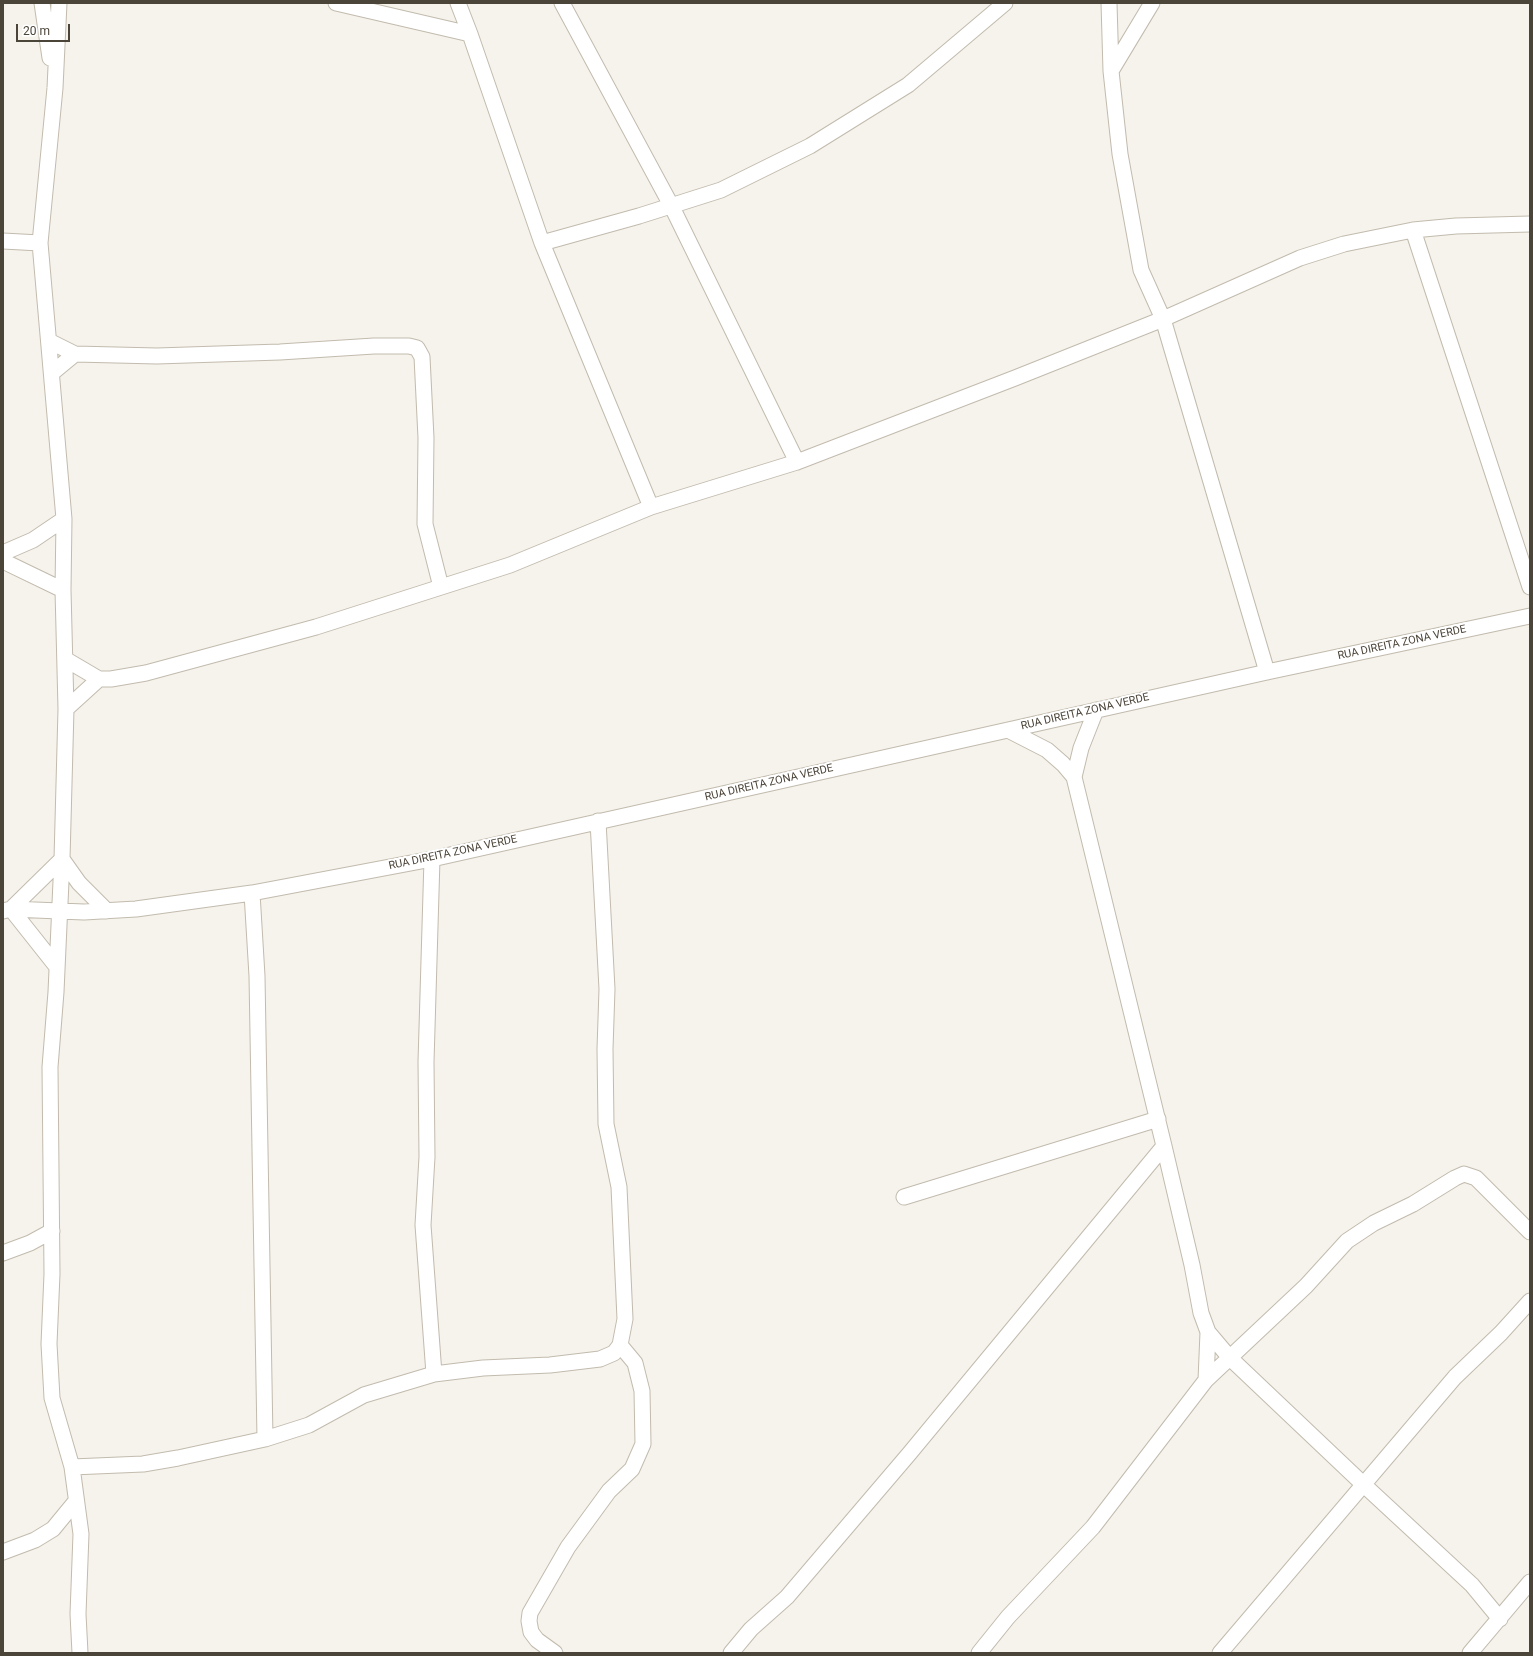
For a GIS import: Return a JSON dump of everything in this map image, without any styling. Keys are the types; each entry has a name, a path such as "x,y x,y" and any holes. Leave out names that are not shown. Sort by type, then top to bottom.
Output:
{"street":[{"path":"42,3 54,88"},
{"path":"59,3 54,88 40,242 64,519 63,590 66,709 62,859 57,967 50,1067 52,1231 49,1344 52,1398 72,1467 81,1534 78,1614 80,1653"},
{"path":"336,3 470,34"},
{"path":"458,3 542,244 651,507"},
{"path":"562,3 672,206 798,462"},
{"path":"542,244 721,190 810,146 908,85 1006,3"},
{"path":"1109,3 1111,71 1120,154 1141,270 1163,319 1267,672"},
{"path":"1111,71 1152,3"},
{"path":"66,709 99,679 146,673 316,627 510,565 651,507 798,462 1163,319 1300,258 1344,244 1413,230 1456,226 1530,224"},
{"path":"1413,230 1530,587"},
{"path":"3,241 40,242"},
{"path":"49,341 75,354 157,356 280,352 374,346 408,346 417,348 422,357 423,364 426,438 425,524 441,587"},
{"path":"52,373 75,354"},
{"path":"3,553 33,540 64,519"},
{"path":"3,561 63,590"},
{"name":"RUA DIREITA ZONA VERDE","path":"7,910 84,912 136,910 252,893 432,859 1267,672 1530,616"},
{"path":"65,659 99,679"},
{"path":"1074,777 1081,748 1096,710"},
{"path":"1008,730 1047,750 1063,764 1074,777 1158,1119 1192,1265 1201,1313 1208,1332 1230,1358 1364,1485 1472,1584 1500,1619"},
{"path":"72,1467 143,1464 265,1439 309,1425 364,1395 434,1374 483,1368 550,1365 600,1359 614,1354 620,1345 625,1312 619,1187 606,1124 605,1049 607,989 598,821"},
{"path":"57,967 7,910 62,859"},
{"path":"62,859 79,883 107,911"},
{"path":"432,859 426,1062 427,1156 423,1225 434,1374"},
{"path":"252,893 257,976 265,1439"},
{"path":"904,1197 1158,1119"},
{"path":"731,1653 751,1629 787,1597 1164,1146"},
{"path":"979,1653 1008,1618 1093,1527 1206,1380 1306,1286 1347,1241 1374,1223 1413,1204 1464,1174 1476,1178 1530,1232"},
{"path":"3,1253 30,1243 52,1231"},
{"path":"1220,1653 1455,1377 1501,1333 1530,1301"},
{"path":"1206,1380 1208,1332"},
{"path":"555,1653 537,1640 531,1632 528,1621 530,1613 568,1547 609,1491 632,1469 643,1444 642,1391 635,1363 620,1345"},
{"path":"3,1552 35,1540 52,1529 76,1501"},
{"path":"1470,1653 1530,1582"}]}
